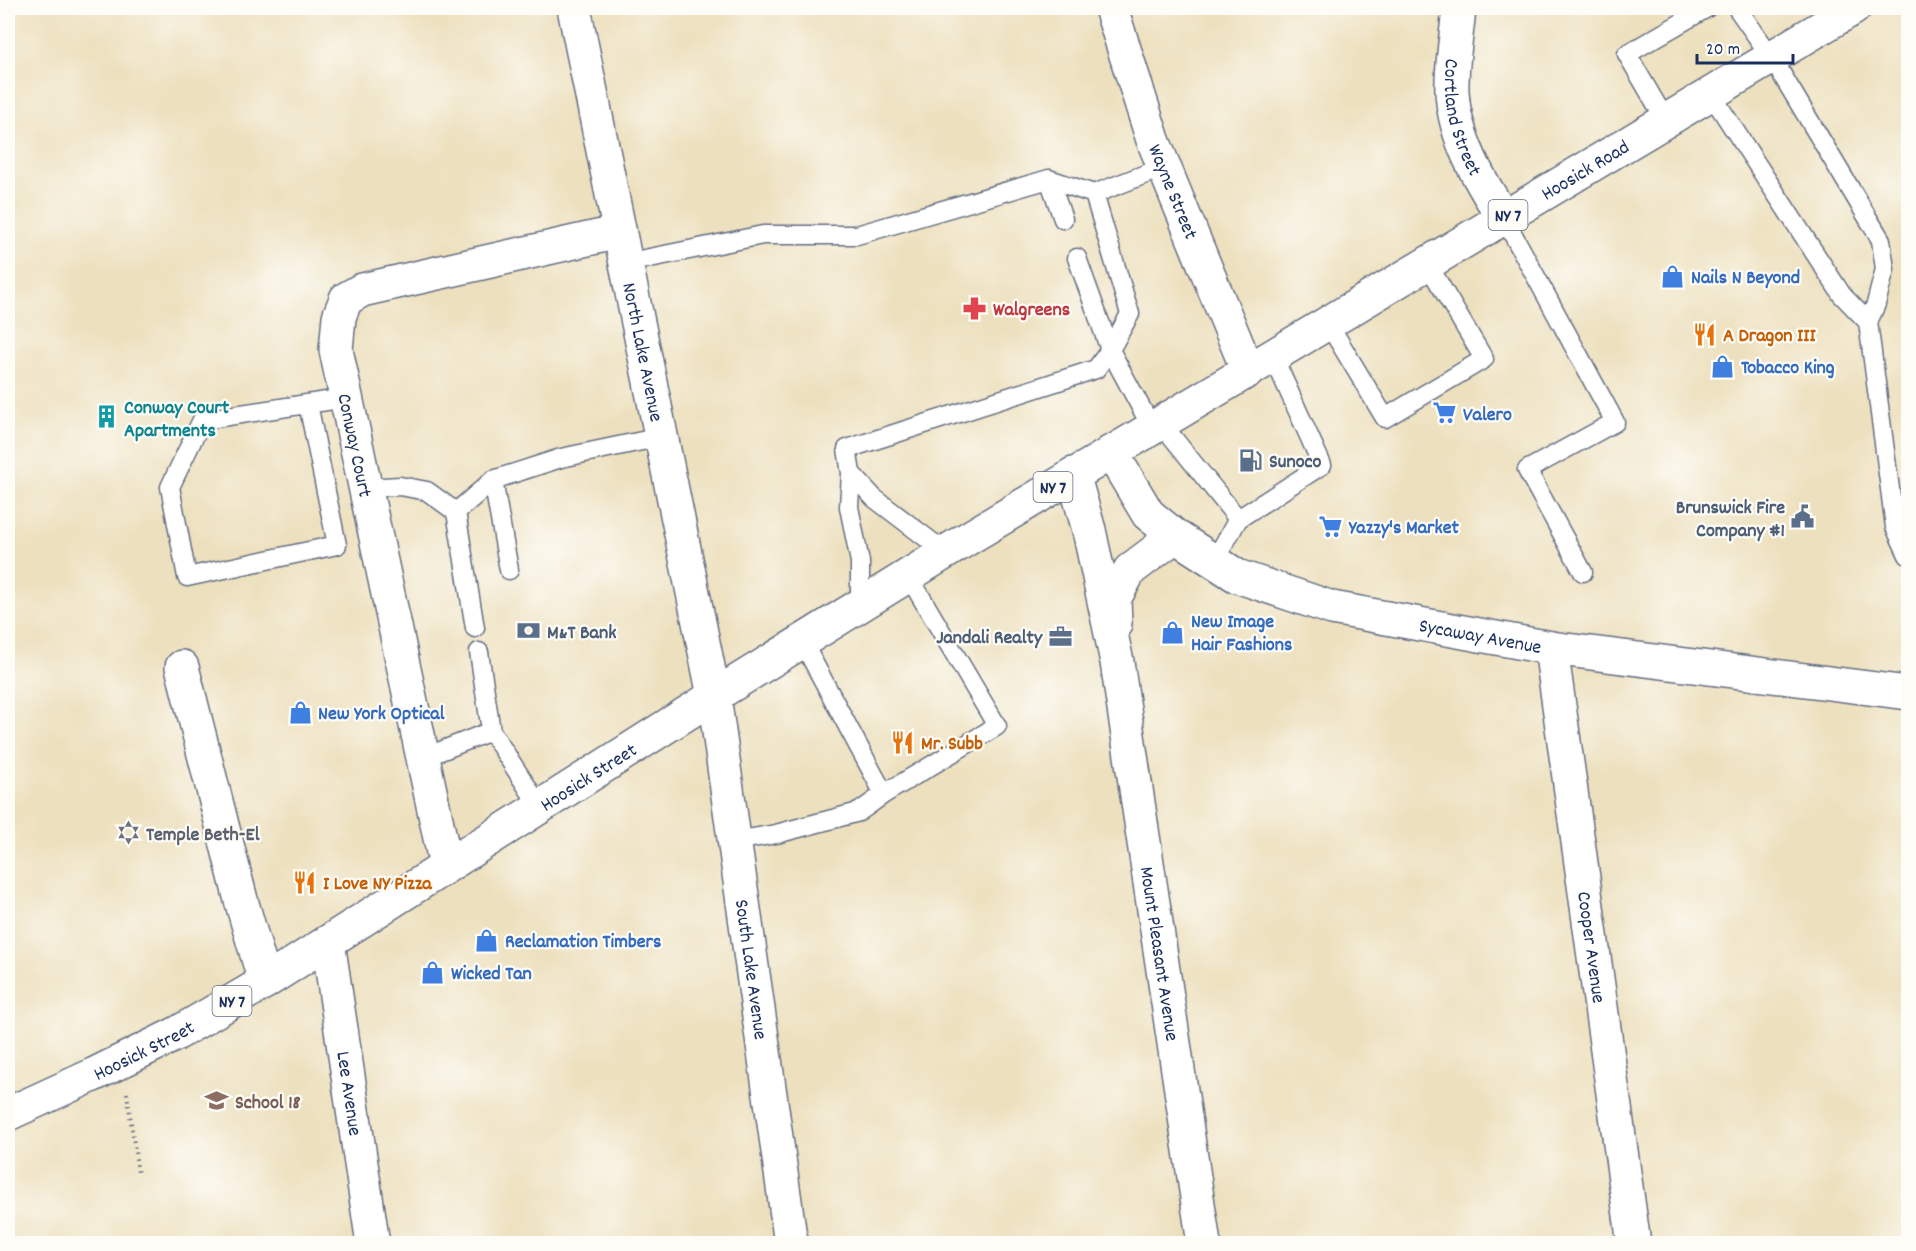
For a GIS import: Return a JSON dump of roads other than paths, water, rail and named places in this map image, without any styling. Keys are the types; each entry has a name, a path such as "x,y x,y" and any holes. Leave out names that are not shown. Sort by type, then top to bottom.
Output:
{"main road":[{"name":"North Lake Avenue","path":"574,8 714,696"},
{"name":"Wayne Street","path":"1111,8 1153,140 1164,167 1261,364"},
{"name":"Cortland Street","path":"1459,8 1452,91 1461,136 1480,182 1504,218"},
{"name":"Hoosick Road","path":"1157,426 1772,58 1843,10"},
{"name":"Conway Court","path":"446,867 336,350 339,317 346,299 362,290 622,248"},
{"name":"Hoosick Street","path":"8,1114 176,1034 265,982 802,641 1073,474 1157,426"},
{"name":"Sycaway Avenue","path":"1111,452 1148,514 1175,536 1237,576 1332,608 1551,648 1908,693"},
{"name":"Mount Pleasant Avenue","path":"1073,474 1089,530 1117,662 1204,1244"},
{"name":"Mount Pleasant Avenue","path":"1117,662 1114,599 1130,570 1175,536"},
{"name":"Cooper Avenue","path":"1551,648 1634,1244"},
{"path":"182,667 241,900 265,982"},
{"name":"South Lake Avenue","path":"714,696 791,1244"},
{"name":"Lee Avenue","path":"328,942 373,1244"}],"lane":[{"path":"1666,121 1627,54 1707,8"},
{"path":"1737,8 1772,58 1881,240 1885,269 1876,304 1868,322 1895,527 1908,555"},
{"path":"1710,94 1842,295 1868,322"},
{"path":"622,248 703,246 763,235 857,235 1049,179 1094,194 1164,167"},
{"path":"1049,179 1063,219"},
{"path":"860,605 860,562 849,507 851,473 847,449 1096,369 1110,350 1130,314 1094,194"},
{"path":"1504,218 1616,422 1527,470 1583,572"},
{"path":"1077,258 1110,350 1157,426 1238,519"},
{"path":"1328,323 1385,418 1484,359 1427,263"},
{"path":"1214,562 1238,519 1322,465 1261,364"},
{"path":"308,404 337,546 187,577 170,487 202,420 346,398"},
{"path":"456,512 493,480 561,458 661,437"},
{"path":"851,473 874,498 945,552"},
{"path":"493,480 509,570"},
{"path":"365,488 400,486 427,491 456,512 475,628"},
{"path":"735,841 776,834 859,812 884,794 997,726 908,575"},
{"path":"802,641 884,794"},
{"path":"478,652 491,731 540,807"},
{"path":"423,758 491,731"}],"place":[{"name":"Nails N Beyond","path":"1673,276"},
{"name":"Walgreens","path":"975,308"},
{"name":"A Dragon III","path":"1705,334"},
{"name":"Tobacco King","path":"1723,366"},
{"name":"Valero","path":"1445,413"},
{"name":"Conway Court Apartments","path":"106,417"},
{"name":"Sunoco","path":"1251,460"},
{"name":"Brunswick Fire Company #1","path":"1803,517"},
{"name":"Yazzy's Market","path":"1331,526"},
{"name":"M&T Bank","path":"529,631"},
{"name":"New Image Hair Fashions","path":"1173,632"},
{"name":"Jandali Realty","path":"1060,636"},
{"name":"New York Optical","path":"300,712"},
{"name":"Mr. Subb","path":"903,742"},
{"name":"Temple Beth-El","path":"128,833"},
{"name":"I Love NY Pizza","path":"305,882"},
{"name":"Reclamation Timbers","path":"487,940"},
{"name":"Wicked Tan","path":"433,972"},
{"name":"School 18","path":"217,1101"}]}
